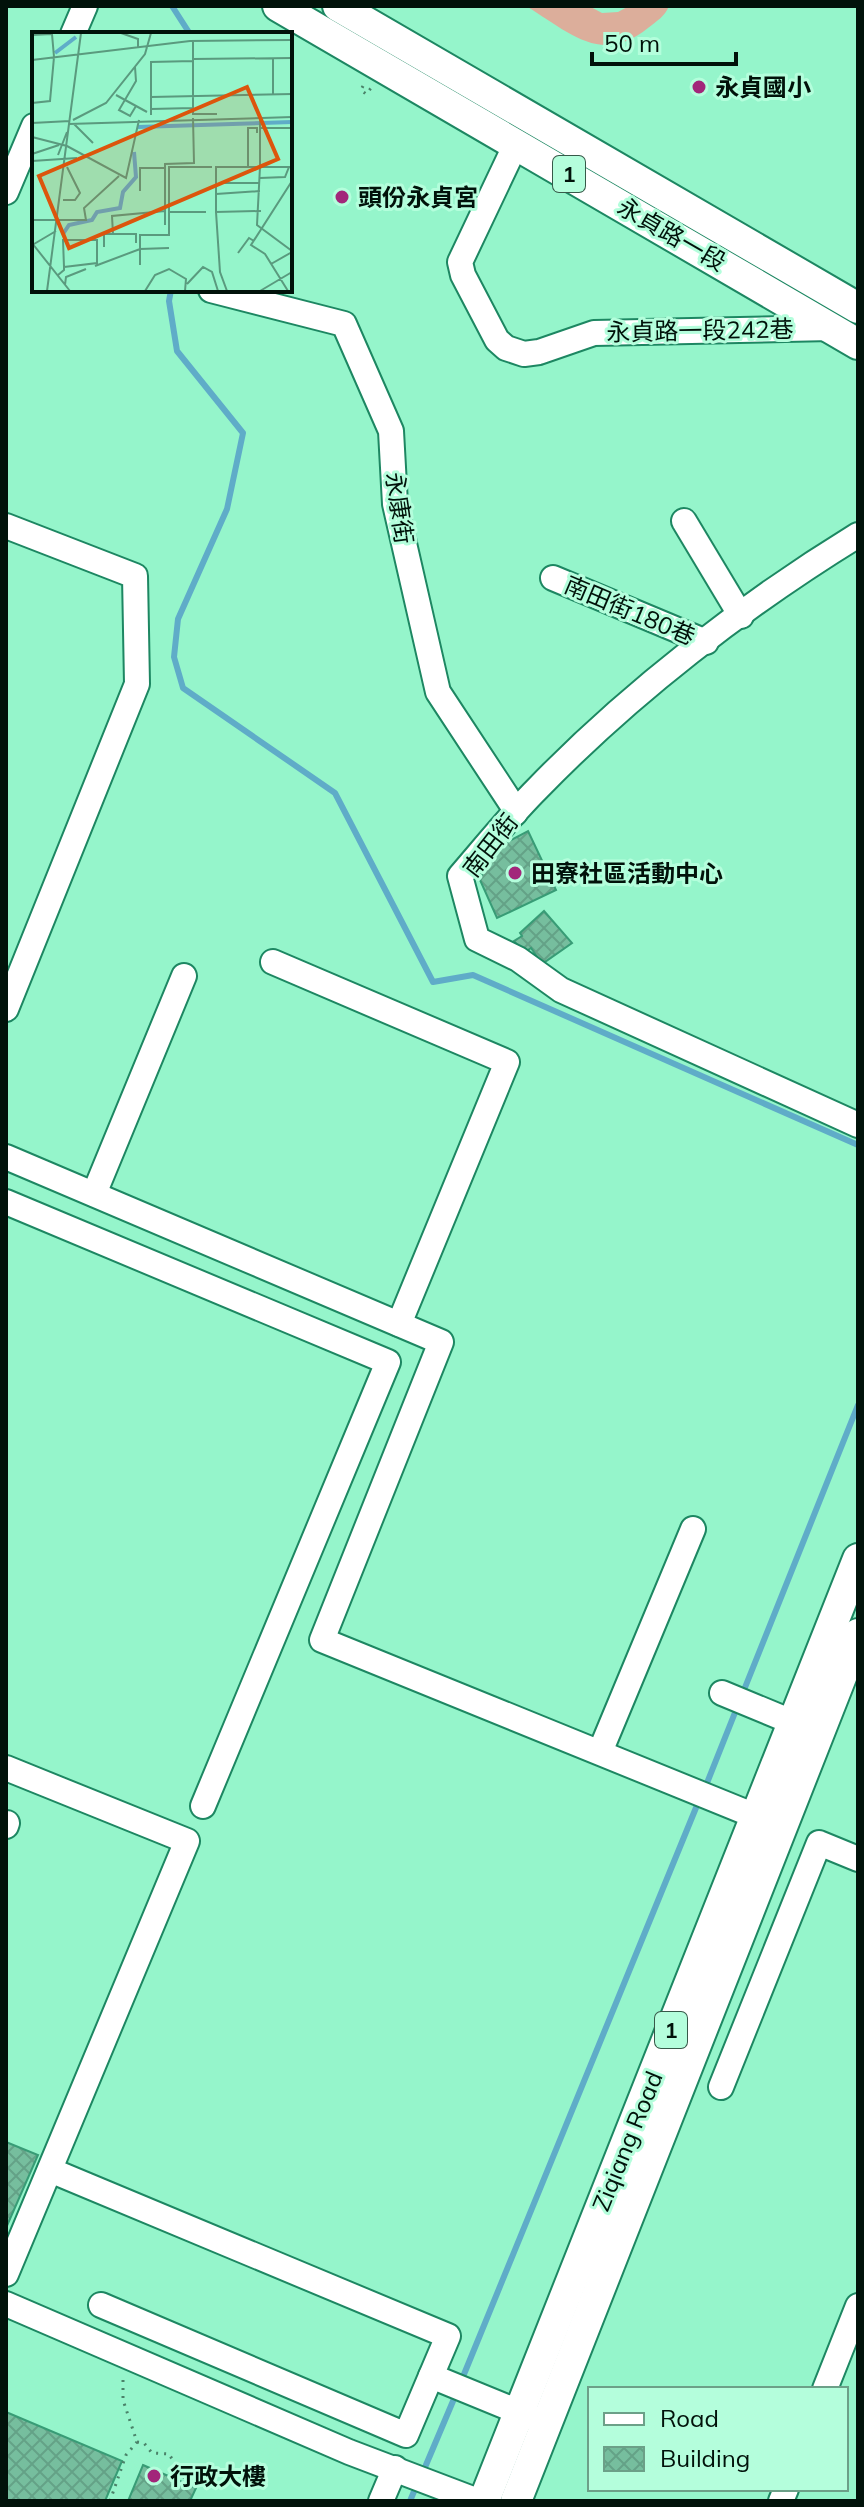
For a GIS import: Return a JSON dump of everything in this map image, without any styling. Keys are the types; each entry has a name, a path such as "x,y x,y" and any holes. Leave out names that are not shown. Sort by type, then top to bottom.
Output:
{"main road":[{"name":"永貞路一段","path":"338,6 653,207 858,344"},
{"name":"永貞路一段","path":"292,16 516,144 653,207 858,308"},
{"name":"Ziqiang Road","path":"484,2501 533,2417 769,1822 793,1723 858,1559"},
{"name":"Ziqiang Road","path":"793,1723 858,1634"},
{"name":"Ziqiang Road","path":"516,2501 533,2417"}],"lane":[{"path":"74,32 85,6"},
{"path":"6,192 32,131"},
{"name":"永貞路一段242巷","path":"516,144 460,262 463,275 497,340 506,348 524,354 539,352 594,333 832,328"},
{"name":"永康街","path":"219,292 344,324 391,431 395,504 438,692 515,813"},
{"path":"684,521 741,616"},
{"path":"6,526 135,576 137,684 6,1009"},
{"name":"南田街","path":"857,537 822,557 659,676 537,789 460,876 477,939 518,959 561,990 858,1125"},
{"name":"南田街180巷","path":"553,578 706,642"},
{"path":"273,962 507,1062 399,1324"},
{"path":"94,1194 184,976"},
{"path":"6,1157 441,1342 322,1640 769,1822"},
{"path":"6,1202 388,1362 203,1806"},
{"path":"600,1752 693,1529"},
{"path":"722,1693 793,1723"},
{"path":"6,1768 187,1841 6,2274"},
{"path":"721,2087 819,1843 858,1859"},
{"path":"50,2170 448,2336 406,2435 101,2305"},
{"path":"6,2304 349,2452 478,2501"},
{"path":"826,2387 858,2306"},
{"path":"431,2376 533,2417"},
{"path":"381,2501 393,2467"}],"path":[{"path":"363,86 361,90 366,94 373,85"},
{"path":"129,2356 121,2386 137,2442"},
{"path":"137,2442 144,2443 152,2453 169,2454 183,2477 197,2483"},
{"path":"110,2501 126,2455 137,2442"}],"shaded area":[{"path":"526,6 589,6 602,13 618,12 629,6 669,6 658,21 631,39 600,45 571,34"}],"building":[{"name":"田寮社區活動中心","path":"528,831 556,890 497,918 480,880 492,850"},
{"path":"544,911 572,943 542,964 531,948 524,953 514,941"},
{"path":"6,2142 38,2155 6,2228"},
{"path":"6,2412 122,2461 105,2501 6,2501"},
{"name":"行政大樓","path":"143,2465 196,2488 190,2501 128,2501"}],"waterway":[{"path":"172,6 189,32"},
{"path":"171,292 169,301 177,351 243,433 227,509 178,619 174,657 183,688 335,793 433,982 473,975 858,1145"},
{"path":"742,1695 858,1405"},
{"path":"705,1788 738,1705"},
{"path":"460,2384 700,1798"},
{"path":"423,2472 456,2394"},
{"path":"410,2501 418,2482"}],"place":[{"name":"永貞國小","path":"699,87"},
{"name":"頭份永貞宮","path":"342,197"},
{"name":"田寮社區活動中心","path":"515,873"},
{"name":"行政大樓","path":"154,2476"}]}
